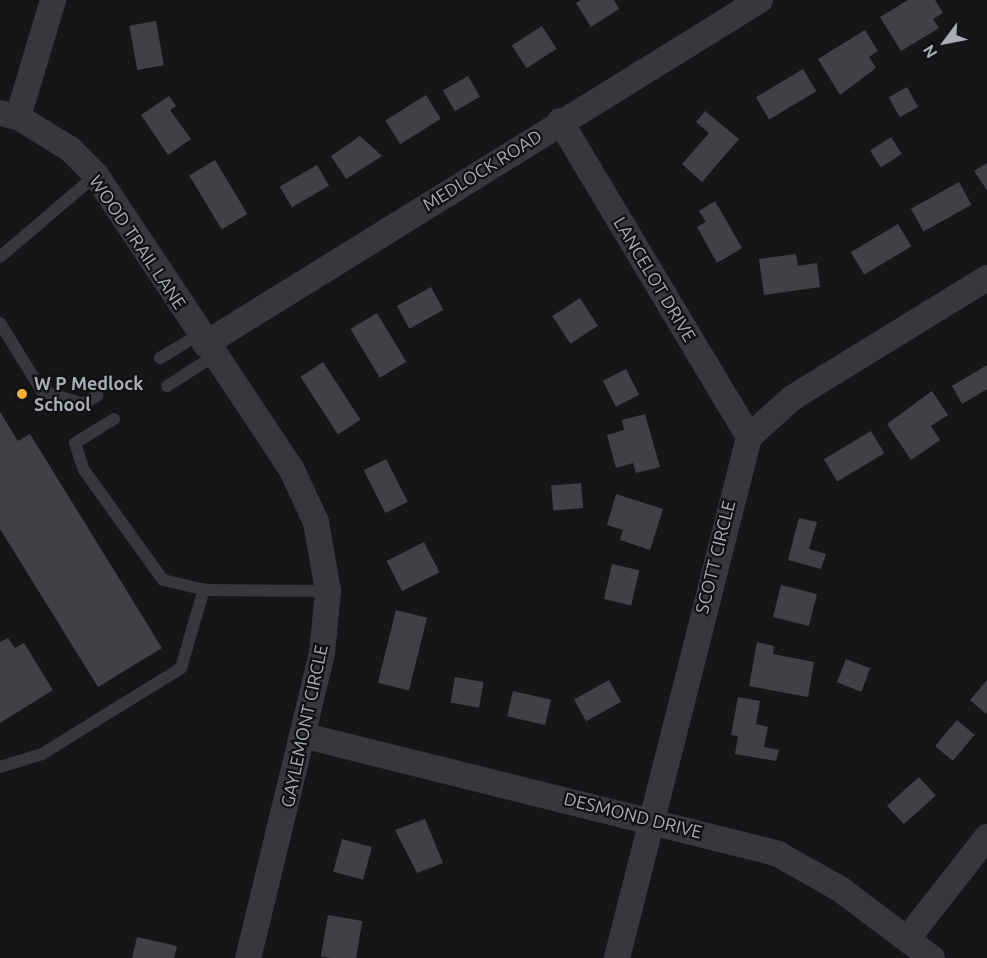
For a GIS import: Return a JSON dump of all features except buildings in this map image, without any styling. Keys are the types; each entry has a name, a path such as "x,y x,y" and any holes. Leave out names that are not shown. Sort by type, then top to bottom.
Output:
{"street":[{"path":"9,115 53,0"},
{"name":"MEDLOCK ROAD","path":"207,345 560,121 760,0"},
{"name":"WOOD TRAIL LANE","path":"9,115 70,149 96,176 207,345"},
{"name":"LANCELOT DRIVE","path":"560,121 749,436"},
{"path":"749,436 792,398 987,278"},
{"name":"GAYLEMONT CIRCLE","path":"207,345 307,497 322,547 328,591 306,736 248,958"},
{"name":"SCOTT CIRCLE","path":"617,958 749,436"},
{"name":"DESMOND DRIVE","path":"306,736 651,820 778,854 840,889 932,958"},
{"path":"908,939 987,837"}],"lane":[{"path":"0,256 96,176"},
{"path":"0,323 42,391 83,404 98,395"},
{"path":"160,358 207,345"},
{"path":"167,386 207,345"},
{"path":"114,419 75,443 84,470 164,580 204,589 328,591"},
{"path":"0,767 42,754 181,669 204,589"}],"place":[{"name":"W P Medlock School","path":"22,394"}]}
